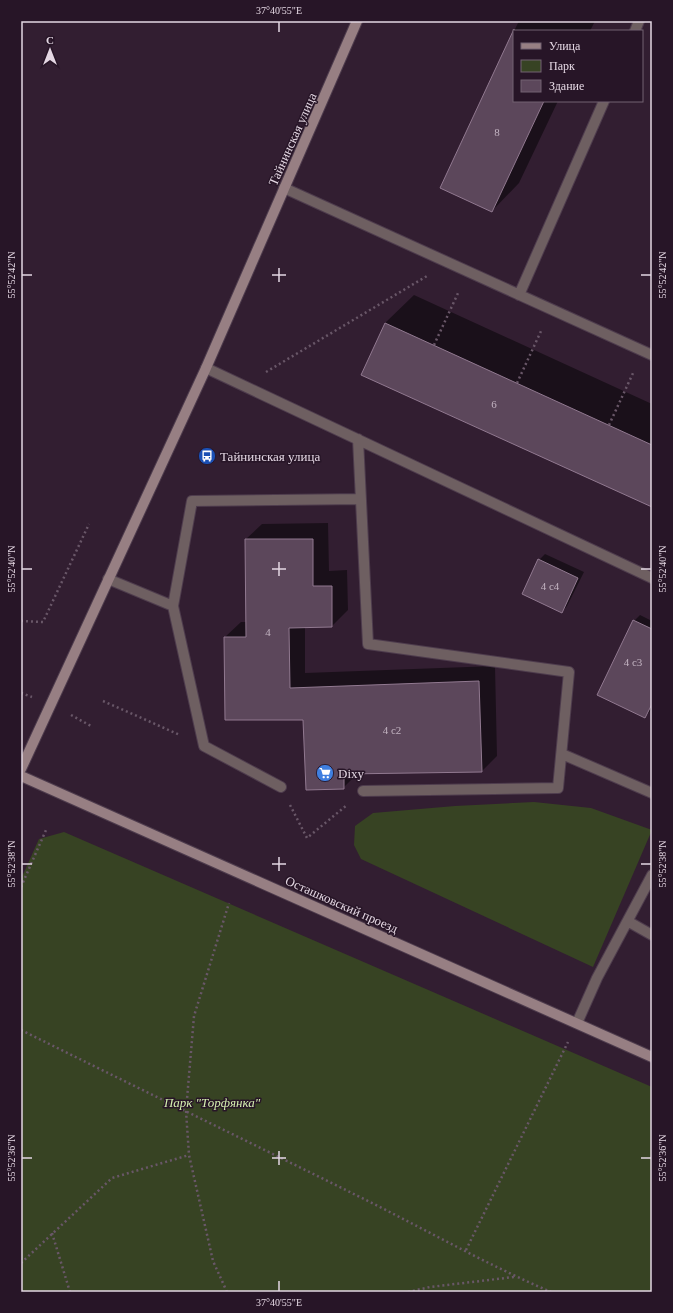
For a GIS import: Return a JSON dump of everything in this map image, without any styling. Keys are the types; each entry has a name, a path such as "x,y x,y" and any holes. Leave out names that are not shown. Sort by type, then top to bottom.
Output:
{"main road":[{"name":"Тайнинская улица","path":"21,769 206,368 357,21"},
{"name":"Осташковский проезд","path":"21,776 652,1057"}],"lane":[{"path":"636,30 640,21"},
{"path":"519,295 604,102"},
{"path":"284,188 648,353"},
{"path":"206,368 652,578"},
{"path":"358,439 368,644 569,672 558,788 363,791"},
{"path":"281,787 204,746 173,606 192,501 361,499"},
{"path":"108,579 173,606"},
{"path":"562,754 652,793"},
{"path":"577,1023 597,978 652,875"},
{"path":"628,922 652,935"}],"path":[{"path":"244,386 449,263"},
{"path":"434,345 468,272"},
{"path":"517,383 551,309"},
{"path":"610,425 648,353"},
{"path":"21,621 43,622 89,524"},
{"path":"104,701 204,746"},
{"path":"281,787 307,838 363,791"},
{"path":"21,887 46,830"},
{"path":"227,1292 213,1261 189,1155 186,1111 194,1016 228,903"},
{"path":"466,1250 577,1023"},
{"path":"21,1030 466,1250 514,1277 551,1292"},
{"path":"21,1263 112,1178 189,1155"},
{"path":"52,1233 70,1292"},
{"path":"408,1292 430,1287 514,1277"}],"green space":[{"path":"534,802 591,808 652,830 593,967 361,859 354,845 355,826 373,813 455,806"},
{"name":"Парк \"Торфянка\"","path":"64,832 652,1087 652,1292 21,1292 21,879 39,839"}],"building":[{"path":"513,31 513,102 544,102 492,212 440,188"},
{"path":"385,323 652,445 652,507 361,375"},
{"path":"245,539 313,539 313,586 332,586 332,627 289,628 290,688 479,681 482,772 344,774 344,789 306,790 303,720 225,720 224,637 246,637"},
{"path":"538,559 578,578 562,613 522,594"},
{"path":"633,620 652,629 652,704 645,718 597,695"}],"place":[{"name":"Тайнинская улица","path":"207,456"},
{"name":"Dixy","path":"325,773"}]}
